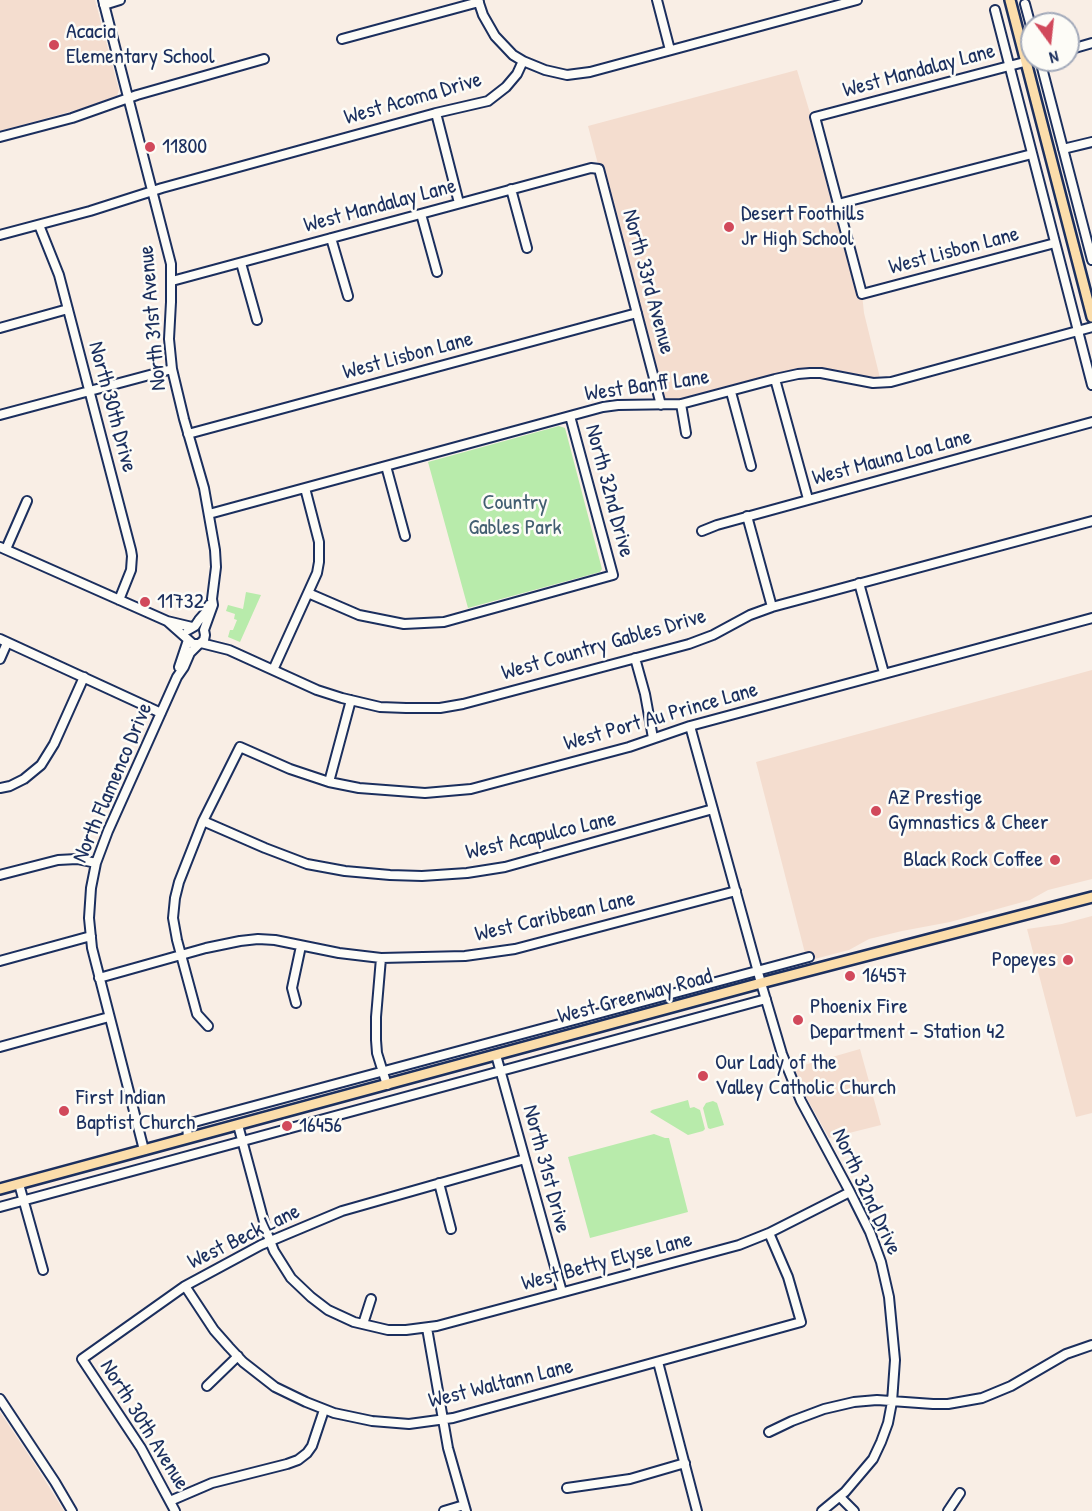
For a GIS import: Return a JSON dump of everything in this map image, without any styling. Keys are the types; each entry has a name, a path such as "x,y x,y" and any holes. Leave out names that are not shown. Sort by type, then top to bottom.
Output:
{"main road":[{"path":"1010,0 1020,32"},
{"path":"1032,72 1092,317"},
{"name":"West Greenway Road","path":"0,1189 761,983 1092,897"}],"street":[{"path":"103,2 120,0"},
{"path":"657,0 670,50"},
{"path":"342,39 479,1 483,15 495,36 513,55 545,70 567,75 590,72 857,0"},
{"name":"North 31st Avenue","path":"103,2 171,264 169,339 172,369 204,488 215,550 216,567 212,599"},
{"path":"1026,4 1028,12"},
{"path":"995,10 1092,385"},
{"path":"0,137 88,113 128,98 264,59"},
{"name":"West Acoma Drive","path":"0,235 90,212 153,191 436,113 488,101 506,87 517,74 523,61"},
{"name":"West Mandalay Lane","path":"838,204 814,117 1020,63"},
{"path":"1043,72 1092,260"},
{"path":"436,113 459,204"},
{"path":"1063,149 1092,142"},
{"path":"838,204 1032,154"},
{"name":"West Mandalay Lane","path":"171,282 511,189 591,168 599,169"},
{"name":"North 33rd Avenue","path":"599,169 661,405"},
{"path":"511,189 527,248"},
{"name":"West Lisbon Lane","path":"838,204 862,294 1055,243"},
{"path":"421,214 437,272"},
{"name":"North 30th Drive","path":"39,225 56,265 132,556 130,575 119,600"},
{"path":"331,238 348,296"},
{"path":"241,263 256,320"},
{"path":"0,328 68,309"},
{"name":"West Lisbon Lane","path":"188,434 637,313"},
{"name":"West Banff Lane","path":"208,514 603,407 681,404 798,374 821,373 873,383 891,382 1092,327"},
{"path":"0,415 172,369"},
{"path":"775,379 808,499"},
{"path":"731,392 751,466"},
{"path":"681,404 686,433"},
{"name":"North 32nd Drive","path":"309,593 359,615 404,624 444,622 613,575 570,417"},
{"name":"West Mauna Loa Lane","path":"702,531 747,516 1092,422"},
{"path":"386,466 405,536"},
{"path":"273,670 309,593 319,562 319,542 305,488"},
{"path":"27,501 3,548 167,621 201,627 204,632"},
{"path":"747,516 772,607"},
{"name":"West Country Gables Drive","path":"200,643 229,650 317,690 351,700 380,706 440,708 463,704 689,644 772,607 1092,521"},
{"path":"859,583 884,673"},
{"name":"North Flamenco Drive","path":"177,677 188,639 188,631 206,612 212,599"},
{"name":"North Flamenco Drive","path":"144,1150 92,948 89,918 91,888 96,863 108,831 177,677 190,653 205,638 204,632 213,605 212,599"},
{"name":"West Port Au Prince Lane","path":"203,821 240,747 290,769 329,782 359,788 425,793 471,789 629,747 690,726 1092,618"},
{"path":"167,621 193,644 200,643"},
{"name":"West Country Gables Drive","path":"204,632 229,650"},
{"path":"0,659 4,641 161,713"},
{"path":"635,658 645,694 652,738"},
{"path":"0,788 24,779 41,765 54,744 84,677"},
{"path":"329,782 351,700"},
{"name":"North 32nd Drive","path":"690,726 780,1047 801,1101 870,1232 889,1297 895,1360 888,1424 873,1458 855,1483 822,1511"},
{"name":"West Acapulco Lane","path":"203,821 307,864 345,871 422,876 467,873 505,867 713,809"},
{"path":"203,821 179,882 173,918 197,1014 208,1026"},
{"path":"0,875 58,860 96,863"},
{"name":"West Caribbean Lane","path":"99,978 240,941 258,939 381,958 465,956 515,949 736,891"},
{"path":"0,961 91,936"},
{"path":"296,1003 292,988 301,946"},
{"name":"West Greenway Road","path":"188,1138 187,1124 757,969 809,957"},
{"path":"381,958 376,1040 377,1053 387,1085"},
{"name":"West Greenway Road","path":"0,1207 766,999"},
{"path":"0,1047 109,1017"},
{"name":"North 31st Drive","path":"496,1055 562,1292"},
{"path":"238,1125 270,1241"},
{"name":"West Beck Lane","path":"82,1359 185,1286 270,1241 342,1211 525,1159"},
{"path":"439,1183 451,1229"},
{"path":"19,1184 43,1270"},
{"name":"West Betty Elyse Lane","path":"270,1241 291,1278 328,1310 363,1324 388,1330 405,1330 427,1328 739,1245 769,1233 850,1192"},
{"name":"West Waltann Lane","path":"324,1410 392,1423 409,1424 453,1418 801,1322 788,1277 769,1233"},
{"path":"170,1501 212,1483 298,1460 308,1453 312,1446 324,1410 275,1387 238,1356 214,1330 185,1286"},
{"path":"363,1324 371,1299"},
{"path":"427,1328 448,1448 465,1508 444,1511"},
{"path":"769,1432 792,1420 854,1402 877,1400 948,1404 982,1398 1011,1386 1066,1354 1092,1346"},
{"path":"207,1386 238,1356"},
{"name":"North 30th Avenue","path":"82,1359 141,1448 175,1511"},
{"path":"658,1362 697,1511"},
{"path":"0,1400 72,1511"},
{"path":"567,1488 630,1479 685,1463"},
{"path":"948,1511 960,1493"},
{"path":"840,1497 854,1511"}],"shaded area":[{"name":"Acacia Elementary School","path":"0,0 95,0 119,90 117,96 80,109 0,131"},
{"name":"Desert Foothills Jr High School","path":"797,70 810,113 815,117 862,294 864,313 881,382 810,373 661,405 588,126"},
{"path":"1092,670 1092,879 1048,890 1030,900 950,922 869,939 849,950 807,961 756,762"},
{"path":"1092,916 1092,1113 1076,1117 1027,929 1062,924"},
{"path":"860,1049 881,1125 829,1138 805,1095 794,1068"},
{"path":"0,1412 36,1466 64,1511 0,1511"}],"green space":[{"name":"Country Gables Park","path":"559,426 565,428 602,569 600,572 468,608 428,462"},
{"path":"246,592 261,595 240,642 228,637 237,620 234,619 235,614 226,611 228,605 243,609"},
{"path":"688,1100 690,1108 700,1110 705,1129 703,1131 688,1135 650,1112 652,1110"},
{"path":"713,1101 717,1103 724,1125 710,1129 703,1108 706,1103"},
{"path":"654,1134 669,1138 688,1212 590,1238 568,1157"}],"place":[{"name":"Acacia Elementary School","path":"54,45"},
{"name":"11800","path":"150,147"},
{"name":"Desert Foothills Jr High School","path":"729,227"},
{"name":"11732","path":"145,602"},
{"name":"AZ Prestige Gymnastics & Cheer","path":"876,811"},
{"name":"Black Rock Coffee","path":"1055,860"},
{"name":"Popeyes","path":"1068,960"},
{"name":"16457","path":"850,976"},
{"name":"Phoenix Fire Department - Station 42","path":"798,1020"},
{"name":"Our Lady of the Valley Catholic Church","path":"703,1076"},
{"name":"First Indian Baptist Church","path":"64,1111"},
{"name":"16456","path":"287,1126"}]}
